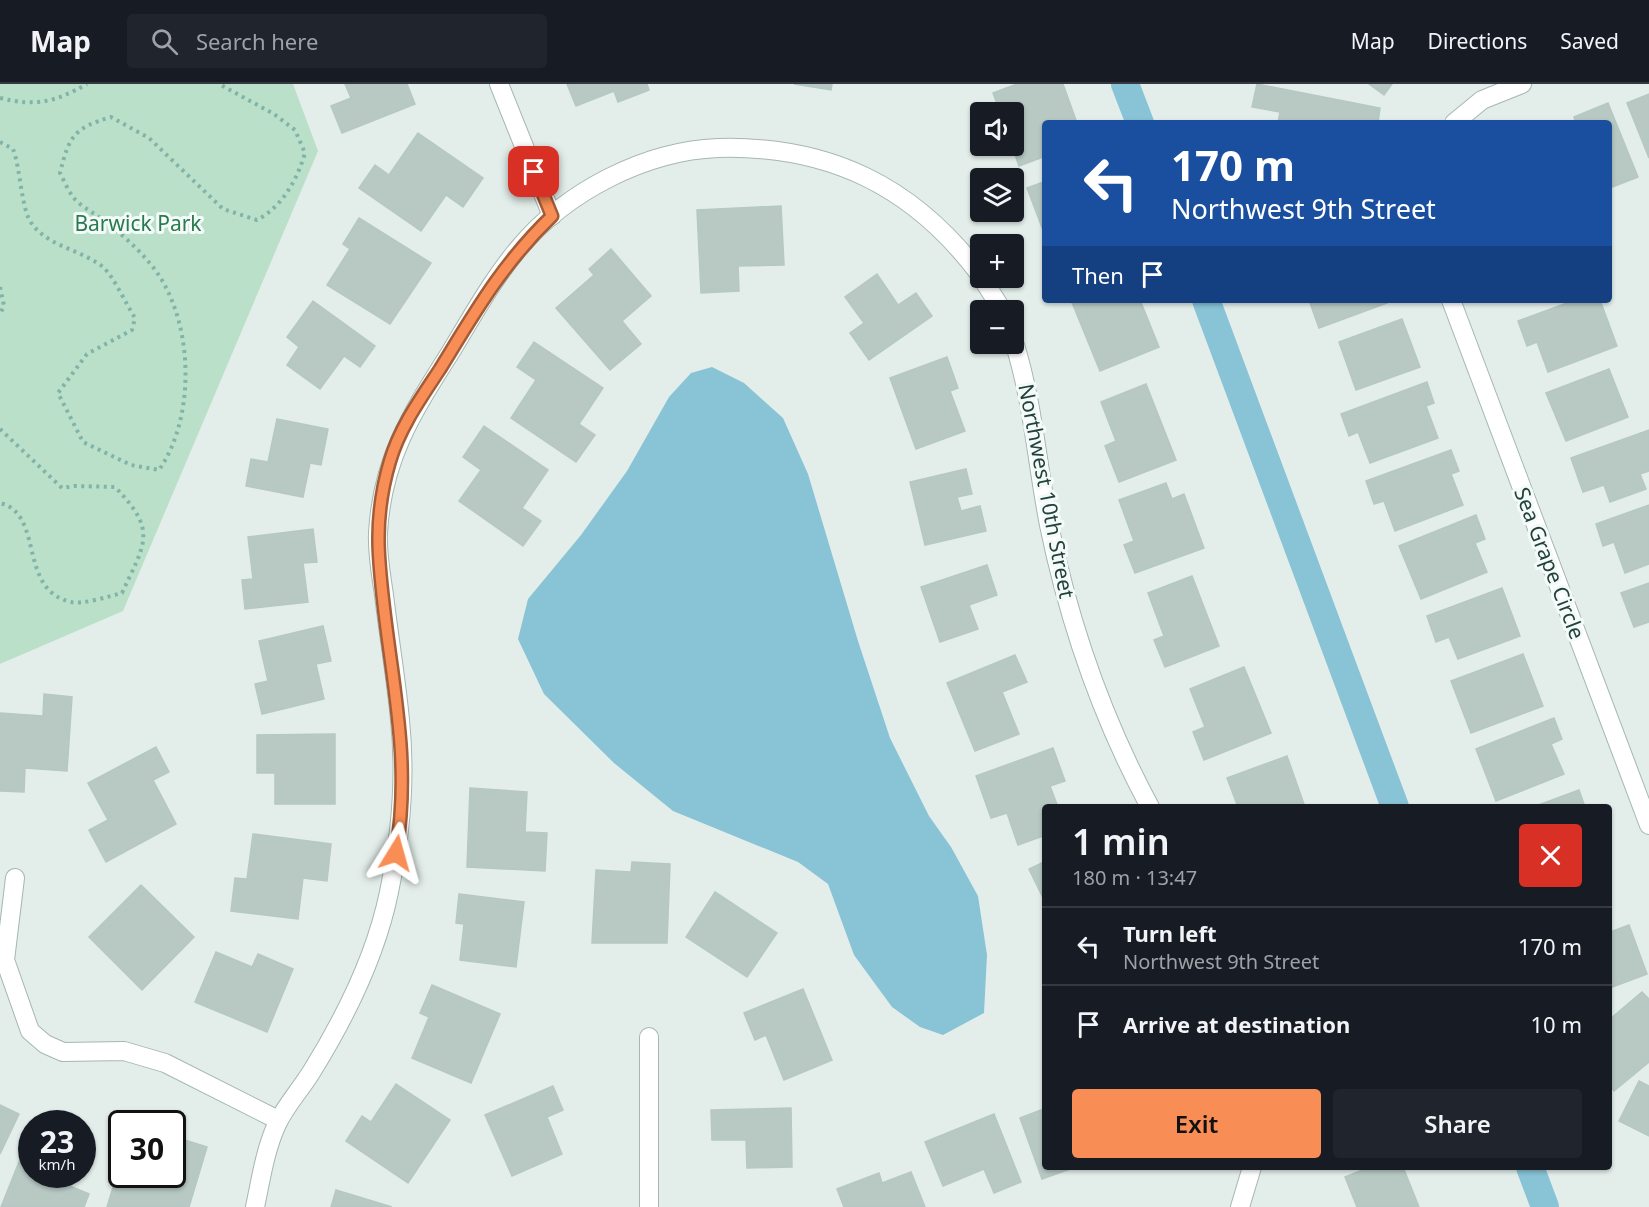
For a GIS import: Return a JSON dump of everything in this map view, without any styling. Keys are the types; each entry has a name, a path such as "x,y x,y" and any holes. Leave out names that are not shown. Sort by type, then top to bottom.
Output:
{"street":[{"path":"499,84 552,216"},
{"path":"1458,120 1482,100 1522,84"},
{"path":"255,1207 269,1145 278,1120 343,1019 370,959 390,885 403,788 401,722 378,537 381,498 391,459 406,423 495,280 521,246 552,216 588,189 627,170 668,156 710,149 753,147 796,153 857,172 895,192 930,218 970,261"},
{"name":"Sea Grape Circle","path":"1452,303 1649,825"},
{"name":"Northwest 10th Street","path":"1018,354 1024,372 1050,526 1074,624 1109,720 1149,804"},
{"path":"15,878 5,960 30,1031 45,1044 63,1052 124,1051 165,1063 278,1120"},
{"path":"649,1037 649,1207"},
{"path":"1240,1207 1251,1170"}],"path":[{"path":"0,98 24,104 60,99 87,84"},
{"path":"0,142 13,149 20,168 22,196 31,224 47,238 104,268 135,318 132,330 87,354 58,393 82,442 131,465 159,470 171,453 183,399 185,340 172,299 148,261 108,223 74,198 60,173 67,144 86,124 111,117 149,138 222,209 257,220 272,212 299,173 305,153 295,130 274,114 219,84"},
{"path":"0,287 4,306 0,314"},
{"path":"0,429 62,488 114,487 132,505 143,524 144,545 122,593 72,603 49,591 36,571 24,522 12,506 0,502"}],"green space":[{"name":"Barwick Park","path":"0,84 293,84 318,151 123,611 0,664"}],"water":[{"path":"712,367 744,383 783,418 808,474 890,738 929,816 951,847 978,896 987,955 984,1013 943,1035 920,1027 892,1007 854,955 828,884 798,862 673,811 614,763 544,694 518,639 528,599 581,535 627,471 669,397 691,373"}],"building":[{"path":"345,84 407,84 415,104 342,133 331,106 351,98"},
{"path":"567,84 647,84 649,90 618,102 614,91 576,106"},
{"path":"794,84 832,84 831,90"},
{"path":"1017,84 1063,84 1076,120 1042,120 1042,157 1019,166 1016,156 1024,156 1024,102 996,102 993,93"},
{"path":"1257,84 1380,108 1378,120 1279,120 1280,112 1252,107"},
{"path":"1369,84 1392,84 1384,95"},
{"path":"1649,94 1649,158 1627,103"},
{"path":"1608,103 1638,177 1612,187 1612,120 1575,120 1574,117"},
{"path":"418,133 483,178 463,207 446,195 421,231 359,188 375,165 389,175"},
{"path":"1042,182 1042,227 1027,188"},
{"path":"781,206 784,265 738,266 739,291 701,293 697,210"},
{"path":"359,218 431,263 390,324 327,285 350,249 343,244"},
{"path":"611,249 651,296 622,321 641,344 610,370 556,308 594,275 589,269"},
{"path":"877,274 898,305 916,293 932,316 869,360 850,333 864,323 845,297"},
{"path":"313,301 375,346 360,367 344,356 320,389 287,365 299,347 287,337"},
{"path":"1072,303 1141,303 1159,347 1100,371"},
{"path":"1310,303 1387,303 1319,328"},
{"path":"1567,303 1601,303 1617,346 1548,372 1537,342 1527,346 1518,321"},
{"path":"1402,319 1420,367 1356,390 1339,342"},
{"path":"534,342 603,388 579,424 595,435 576,462 511,418 536,380 517,367"},
{"path":"947,357 958,388 950,391 965,431 916,449 890,378"},
{"path":"1609,369 1628,417 1566,441 1546,393"},
{"path":"1427,382 1434,403 1426,406 1438,438 1370,463 1358,432 1349,436 1341,414"},
{"path":"1146,384 1176,460 1119,482 1105,446 1116,441 1101,402"},
{"path":"277,419 328,429 321,465 310,463 303,497 246,486 251,459 268,462"},
{"path":"484,426 548,470 522,508 541,521 523,546 459,501 481,470 463,457"},
{"path":"1649,430 1649,471 1640,474 1646,489 1610,502 1604,485 1583,492 1571,458"},
{"path":"1451,450 1459,471 1451,474 1463,505 1395,531 1384,501 1374,504 1366,481"},
{"path":"966,469 972,494 957,497 961,511 980,506 986,531 925,545 910,482"},
{"path":"1166,483 1172,499 1184,494 1204,548 1135,573 1124,545 1134,541 1119,500"},
{"path":"1649,505 1649,564 1625,573 1614,542 1603,546 1596,524"},
{"path":"1476,515 1485,539 1475,543 1487,572 1421,599 1399,546"},
{"path":"313,529 317,562 303,563 308,602 245,609 242,580 253,579 248,537"},
{"path":"987,565 997,595 969,605 978,629 940,642 921,587"},
{"path":"1192,576 1219,646 1165,667 1154,640 1164,636 1148,593"},
{"path":"1649,583 1649,622 1634,627 1621,593"},
{"path":"1502,588 1520,636 1458,659 1449,637 1436,642 1427,616"},
{"path":"323,626 331,661 316,664 324,699 262,714 255,684 268,681 259,641"},
{"path":"1523,654 1543,706 1471,733 1451,681"},
{"path":"1015,655 1027,682 1002,692 1019,734 975,751 947,683"},
{"path":"1244,667 1271,733 1204,760 1193,732 1205,727 1190,689"},
{"path":"44,694 72,697 67,771 25,768 24,792 0,791 0,713 43,716"},
{"path":"1554,718 1562,739 1551,744 1564,774 1496,801 1476,749"},
{"path":"335,734 335,804 275,804 275,773 257,773 257,735"},
{"path":"156,747 169,772 153,780 176,824 106,862 89,830 108,820 88,783"},
{"path":"1053,748 1065,781 1050,786 1057,804 1042,804 1042,836 1018,845 1007,813 991,818 976,776"},
{"path":"1287,756 1304,804 1237,804 1227,778"},
{"path":"470,788 527,792 525,832 547,833 545,871 467,867"},
{"path":"1579,790 1584,804 1541,804"},
{"path":"253,834 331,844 327,881 303,878 298,919 231,911 235,878 247,879"},
{"path":"632,862 670,864 667,943 592,943 596,870 631,872"},
{"path":"1042,863 1042,896 1029,869"},
{"path":"141,885 194,937 142,990 89,937"},
{"path":"715,892 777,933 747,977 686,937"},
{"path":"459,894 524,902 516,967 460,960 464,924 456,923"},
{"path":"1629,925 1647,974 1612,987 1612,931"},
{"path":"216,952 252,967 258,954 293,969 267,1032 195,1002"},
{"path":"432,985 500,1014 471,1083 412,1058 429,1017 420,1013"},
{"path":"803,989 832,1060 784,1080 766,1035 755,1040 744,1013"},
{"path":"1642,992 1649,999 1649,1062 1614,1091 1612,1088 1612,1017"},
{"path":"1639,1081 1649,1086 1649,1136 1619,1121"},
{"path":"396,1084 450,1120 408,1183 346,1141 362,1116 371,1122"},
{"path":"553,1086 563,1110 547,1117 562,1154 512,1176 485,1115"},
{"path":"0,1105 18,1114 18,1116 0,1154"},
{"path":"791,1108 792,1167 747,1168 746,1140 712,1140 711,1110"},
{"path":"1042,1110 1042,1170 1067,1170 1042,1179 1020,1118"},
{"path":"994,1114 1021,1182 994,1193 984,1169 943,1186 925,1142"},
{"path":"186,1140 207,1147 189,1207 107,1207 113,1188 186,1188"},
{"path":"18,1164 18,1188 75,1188 89,1194 84,1207 1,1207"},
{"path":"1362,1170 1404,1170 1419,1207 1357,1207 1345,1177"},
{"path":"911,1172 925,1207 844,1207 837,1189 879,1173 882,1183"},
{"path":"336,1190 392,1207 331,1207"}],"waterway":[{"path":"1125,84 1139,120"},
{"path":"1207,303 1394,804"},
{"path":"1531,1170 1545,1207"}],"route":[{"path":"396,853 403,788 401,722 379,557 381,498 391,459 406,423 495,280 521,246 552,216 534,172"}]}
